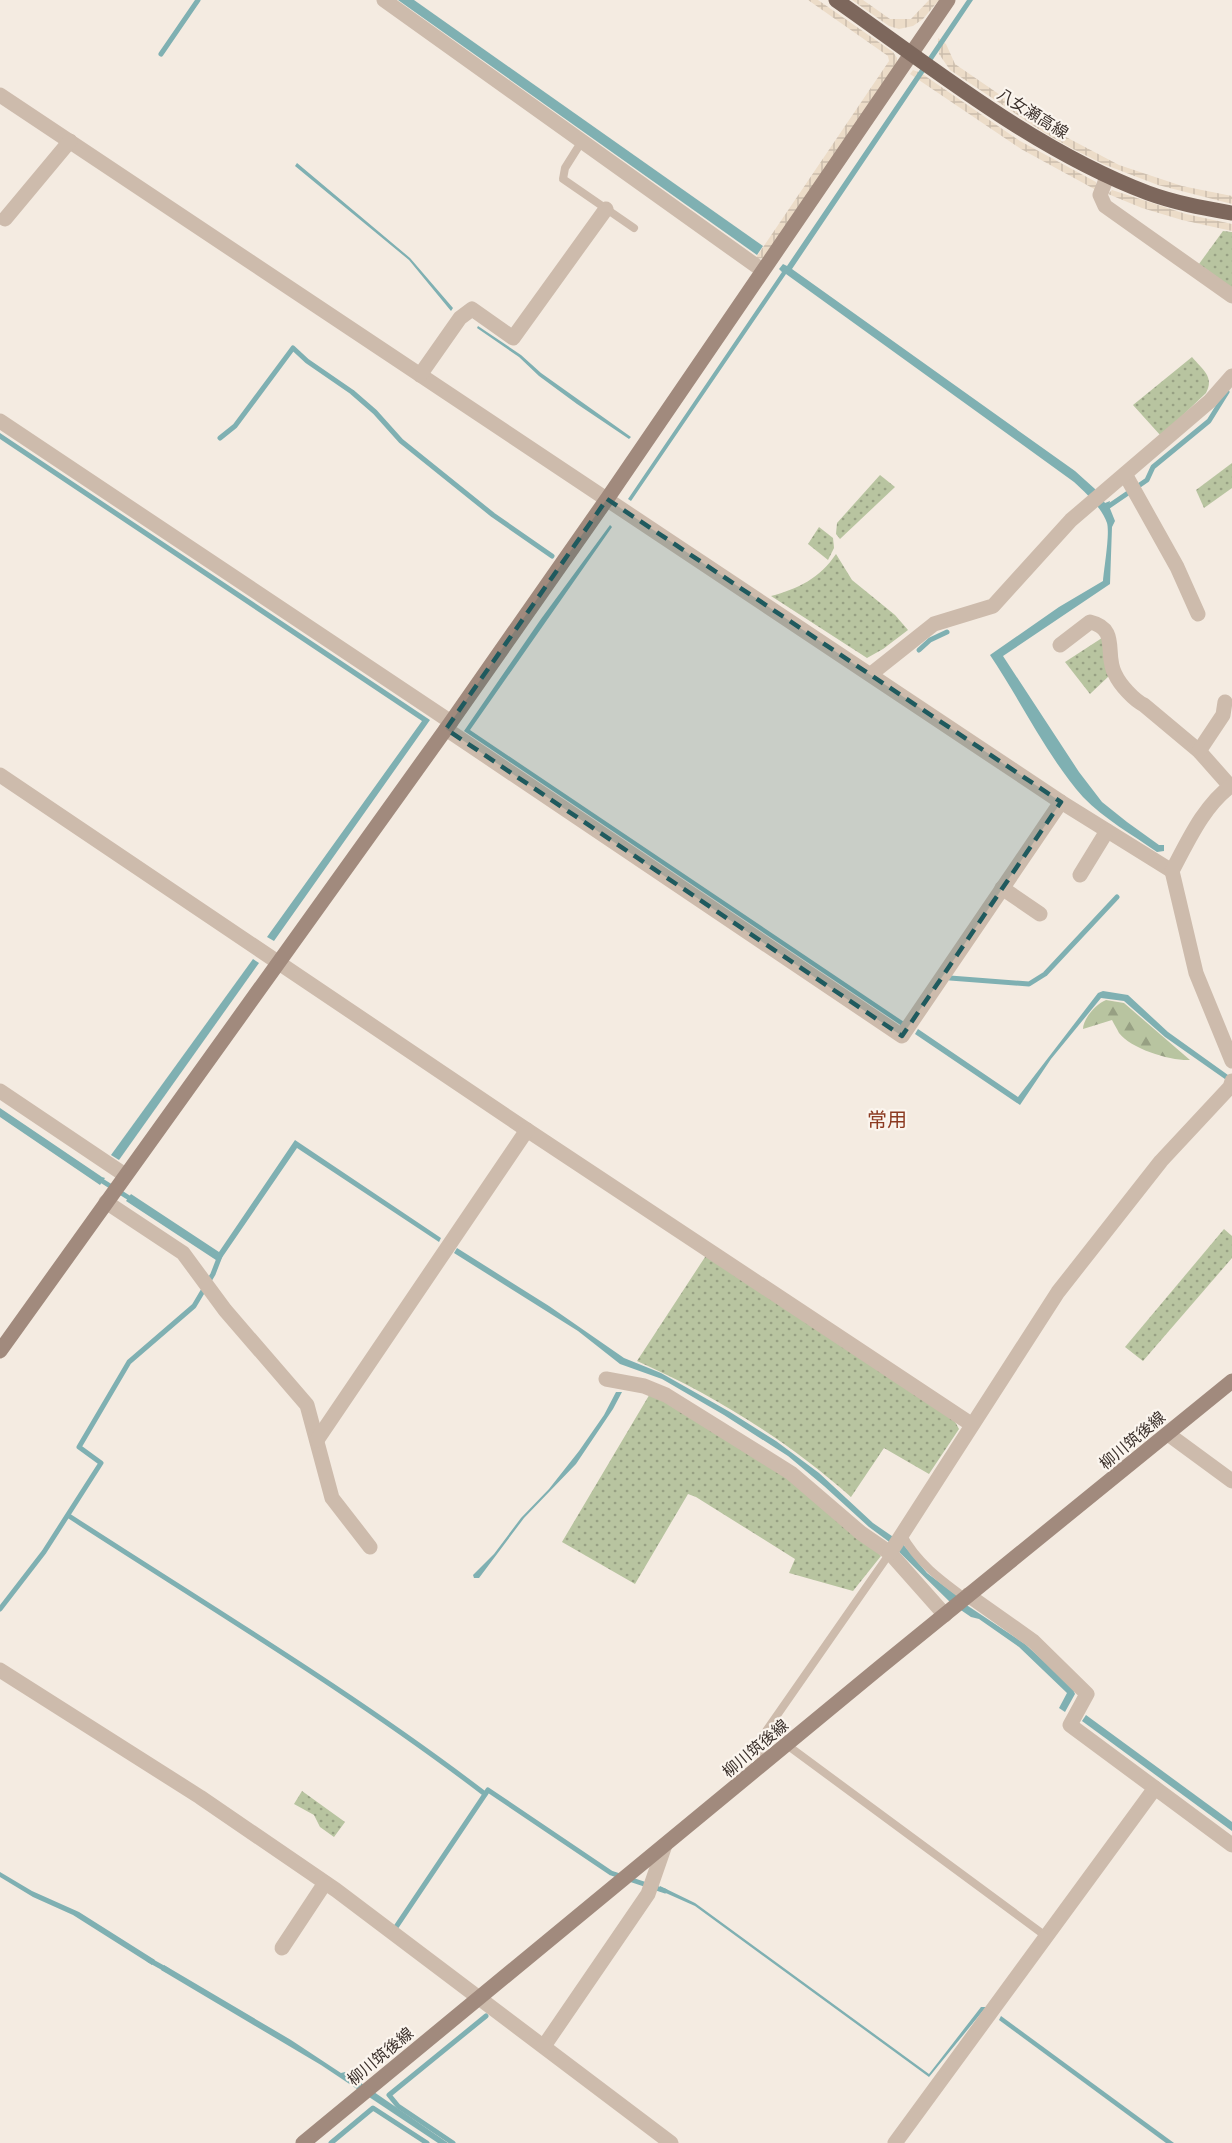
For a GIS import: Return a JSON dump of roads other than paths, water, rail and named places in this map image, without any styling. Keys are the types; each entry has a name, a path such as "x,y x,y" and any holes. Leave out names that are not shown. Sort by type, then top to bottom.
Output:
{"main road":[{"name":"八女瀬高線","path":"836,0 1030,135 1107,177 1150,194 1232,213"}],"street":[{"path":"384,0 762,270"},
{"path":"0,1351 607,499 948,0"},
{"path":"0,95 1061,801 1172,871"},
{"path":"5,219 69,141"},
{"path":"1107,177 1100,195 1105,206 1232,296"},
{"path":"420,375 460,318 472,309 513,338 606,208"},
{"path":"872,675 934,624 993,606 1071,520 1210,402 1232,376"},
{"path":"0,421 902,1036 1061,801"},
{"path":"1125,474 1177,567 1198,614"},
{"path":"1060,645 1090,622 1100,624 1108,633 1114,673 1137,702 1144,705 1199,751 1231,786 1223,791 1196,827 1172,871 1197,973 1232,1061"},
{"path":"1199,751 1223,715 1225,702"},
{"path":"0,775 971,1424"},
{"path":"1080,876 1107,831"},
{"path":"1002,888 1040,914"},
{"path":"890,1552 1058,1292 1161,1161 1231,1085"},
{"path":"0,1091 125,1175"},
{"path":"317,1440 528,1130"},
{"path":"106,1202 183,1253 225,1310 307,1405 332,1498 370,1547"},
{"path":"606,1379 644,1386 666,1395 791,1473 861,1533 890,1552 945,1615"},
{"name":"柳川筑後線","path":"303,2143 1232,1381"},
{"path":"1167,1434 1232,1481"},
{"path":"967,1597 1033,1641 1087,1694 1070,1725 1232,1845"},
{"path":"0,1671 200,1797 325,1882 671,2143"},
{"path":"896,2143 1155,1788"},
{"path":"544,2046 648,1894 664,1845"},
{"path":"282,1948 325,1882"}],"lane":[{"path":"582,141 566,168 563,179 634,228"},
{"path":"902,1534 919,1559 938,1578 967,1597"},
{"path":"761,1767 764,1734 890,1552"},
{"path":"787,1745 1047,1937"}],"water":[{"path":"398,0 414,0 763,246 757,255"},
{"path":"967,0 973,0 792,269 1075,471 1095,489 1105,503 1110,501 1109,506 1115,521 1112,527 1110,584 1003,656 1079,772 1102,802 1159,845 1164,845 1164,851 1157,852 1109,820 1083,797 1045,746 990,655 1059,607 1103,581 1108,528 1101,512 1074,482 786,274 631,501 628,499 782,272 779,269 783,264 787,266"},
{"path":"297,163 410,258 453,308 451,311 409,260 295,166"},
{"path":"478,326 631,437 629,439 577,404 539,376 519,357 477,328"},
{"path":"0,433 430,720 274,941 267,937 422,721 0,439"},
{"path":"610,525 612,527 470,730 904,1022 902,1026 464,731 541,619"},
{"path":"253,959 259,963 119,1160 111,1155"},
{"path":"1103,991 1128,995 1168,1032 1228,1075 1232,1084 1165,1037 1124,1001 1101,998 1051,1059 1020,1105 915,1034 918,1029 1018,1097 1098,993"},
{"path":"0,1108 105,1178 100,1185 0,1117"},
{"path":"295,1140 441,1238 439,1242 297,1148 219,1262 126,1201 131,1194 219,1252"},
{"path":"457,1248 549,1306 624,1358 661,1373 730,1412 776,1441 819,1473 873,1523 902,1543 927,1573 965,1604 1025,1644 1072,1687 1075,1694 1065,1712 1059,1708 1067,1693 1019,1647 979,1619 971,1617 952,1604 888,1541 788,1456 662,1379 620,1364 578,1331 454,1253"},
{"path":"616,1392 622,1392 576,1464 524,1518 479,1578 474,1578 473,1575 494,1554 521,1518 549,1489 579,1451 604,1415"},
{"path":"1086,1715 1232,1822 1232,1831 1082,1721"},
{"path":"0,1872 32,1891 79,1912 155,1960 152,1965 73,1915 33,1897 0,1877"},
{"path":"660,1886 695,1903 929,2074 981,2007 986,2007 929,2077 695,1906 659,1890"},
{"path":"164,1965 291,2040 341,2073 345,2072 448,2143 438,2143 321,2065 161,1970"},
{"path":"1001,2016 1174,2143 1166,2143 999,2020"}],"waterway":[{"path":"161,54 198,0"},
{"path":"220,438 235,426 293,348 307,361 352,392 375,412 401,441 493,515 552,556"},
{"path":"1109,506 1147,480 1153,467 1209,421 1227,392"},
{"path":"919,650 930,640 947,632"},
{"path":"950,978 1029,984 1045,974 1117,897"},
{"path":"99,1179 134,1201"},
{"path":"0,1609 44,1552 101,1463 79,1447 129,1362 194,1306 213,1274 220,1256"},
{"path":"69,1516 332,1686 485,1794"},
{"path":"396,1927 488,1790 611,1873 665,1891"},
{"path":"149,1960 167,1970"},
{"path":"453,2143 398,2106 389,2095 486,2016"},
{"path":"331,2143 373,2108 427,2143"}],"district":[{"name":"常用","path":"887,1120"}]}
